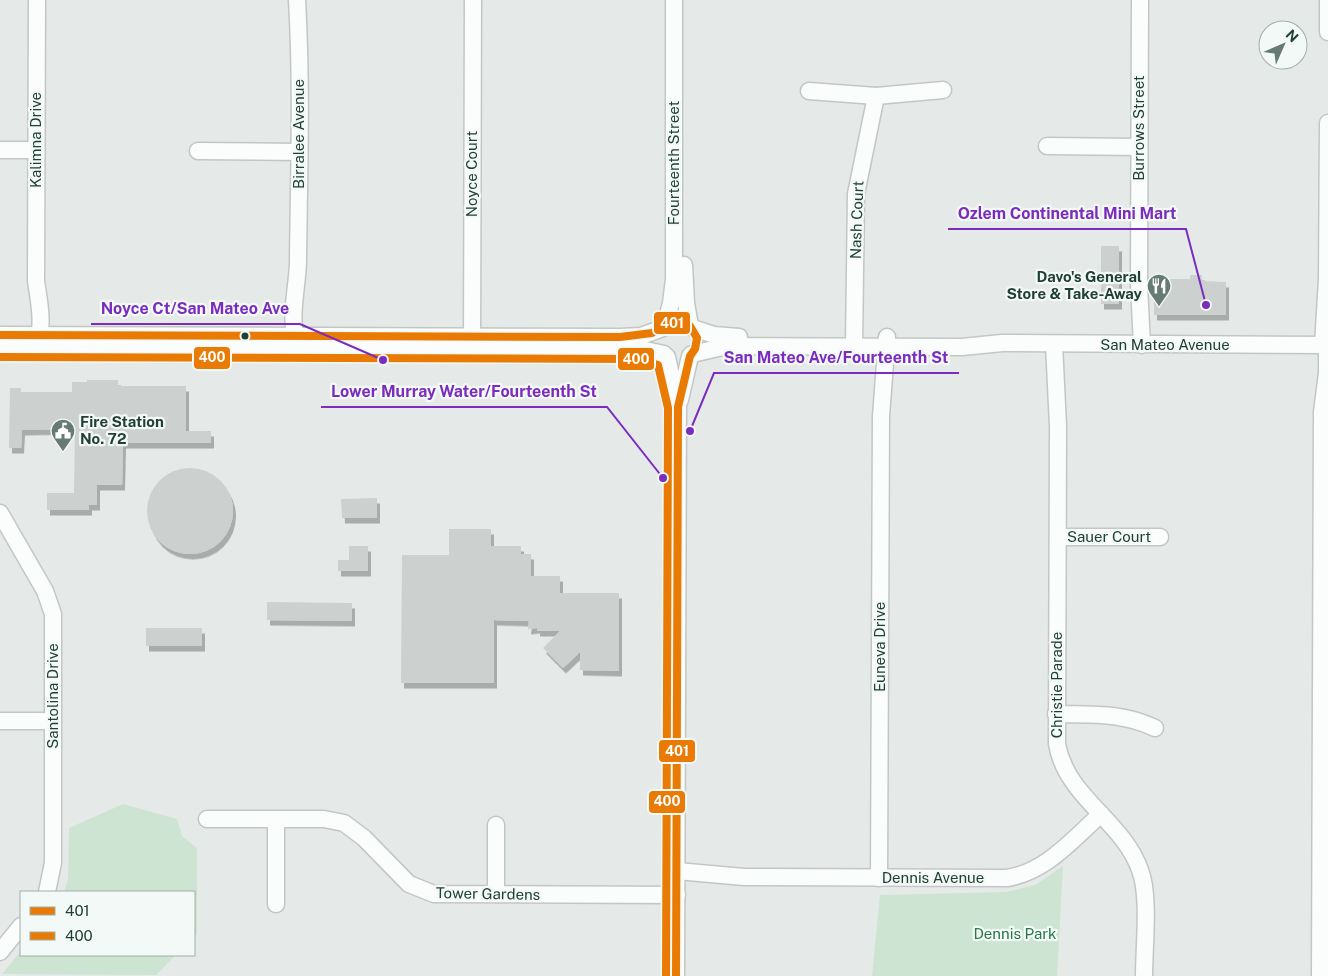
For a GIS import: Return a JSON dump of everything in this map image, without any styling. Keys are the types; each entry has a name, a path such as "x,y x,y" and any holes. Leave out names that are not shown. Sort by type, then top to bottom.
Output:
{"street":[{"name":"Kalimna Drive","path":"35,340 37,0"},
{"name":"Birralee Avenue","path":"296,0 299,152 298,268 294,314 299,340"},
{"name":"Noyce Court","path":"472,343 473,0"},
{"name":"Fourteenth Street","path":"664,327 671,303 674,279 674,0"},
{"name":"Fourteenth Street","path":"684,0 684,280 691,327"},
{"name":"Burrows Street","path":"1138,345 1140,0"},
{"path":"1328,0 1328,32"},
{"path":"809,92 876,96 943,90"},
{"name":"Nash Court","path":"854,342 856,194 876,96"},
{"path":"1320,973 1322,412 1327,373 1323,345 1328,283 1328,123"},
{"path":"1047,146 1139,147"},
{"path":"0,150 36,150"},
{"path":"198,151 299,152"},
{"path":"472,343 641,336 680,321 691,327 697,338 678,408 676,976"},
{"path":"664,327 658,338 665,356 678,408"},
{"name":"San Mateo Avenue","path":"691,327 728,337 854,342"},
{"path":"0,335 35,340 299,340 472,343 641,349 679,360 691,355"},
{"name":"San Mateo Avenue","path":"691,355 727,346 971,338 1002,344 1323,345"},
{"path":"0,347 35,340"},
{"name":"Euneva Drive","path":"879,878 881,342"},
{"name":"Christie Parade","path":"1059,344 1057,744 1063,765 1072,782 1128,847 1141,871 1144,895 1144,976"},
{"name":"Santolina Drive","path":"1,518 50,602 54,625 53,863 48,891"},
{"name":"Sauer Court","path":"1058,538 1160,537"},
{"path":"1056,714 1116,715 1139,720 1155,728"},
{"path":"0,721 53,721"},
{"name":"Dennis Avenue","path":"677,883 744,877 1007,878 1020,876 1051,859 1101,814"},
{"name":"Tower Gardens","path":"207,819 324,819 344,824 364,838 409,884 426,892 496,894 677,883"},
{"path":"276,820 276,904"},
{"path":"496,825 496,894"},
{"path":"1,950 20,927"}],"green space":[{"path":"123,804 177,819 182,836 197,848 197,934 195,936 195,891 64,891 68,879 69,828"},
{"name":"Dennis Park","path":"1063,866 1057,976 872,976 880,895 1006,892 1035,885"},
{"path":"20,952 20,956 175,956 156,975 2,974"}],"building":[{"path":"1101,246 1119,246 1119,304 1101,304"},
{"path":"1190,275 1202,275 1202,281 1226,282 1226,315 1154,315 1154,279 1190,279"},
{"path":"87,380 118,380 118,386 186,386 186,431 211,431 211,443 123,443 122,485 97,485 97,505 89,505 89,510 47,510 47,493 74,493 75,429 22,430 21,448 9,448 10,388 21,388 21,392 72,392 72,382 87,382"},
{"path":"190,468 206,472 220,481 229,495 233,511 229,527 220,541 206,550 190,554 174,550 160,541 151,527 147,511 151,495 160,481 174,472"},
{"path":"377,498 377,518 342,518 341,499"},
{"path":"449,529 491,529 491,546 521,546 521,554 531,554 531,576 560,576 560,593 619,593 619,671 580,670 580,652 563,668 543,648 560,631 537,631 537,628 528,629 529,621 494,620 494,683 401,683 402,555 449,555"},
{"path":"349,546 368,546 368,571 338,571 338,560 349,560"},
{"path":"267,602 352,603 352,621 267,620"},
{"path":"146,628 202,628 202,646 146,646"}],"transit line":[{"name":"401","path":"0,335 620,337 652,333 675,321 690,326 697,338 695,349 690,356 678,407 676,976"},
{"name":"400","path":"0,357 639,359 658,365 668,408 666,976"}],"place":[{"name":"Ozlem Continental Mini Mart","path":"1206,305"},
{"name":"Davo's General Store & Take-Away","path":"1159,307"},
{"name":"Noyce Ct/San Mateo Ave","path":"383,360"},
{"name":"San Mateo Ave/Fourteenth St","path":"690,431"},
{"name":"Fire Station No. 72","path":"63,452"},
{"name":"Lower Murray Water/Fourteenth St","path":"663,478"}]}
